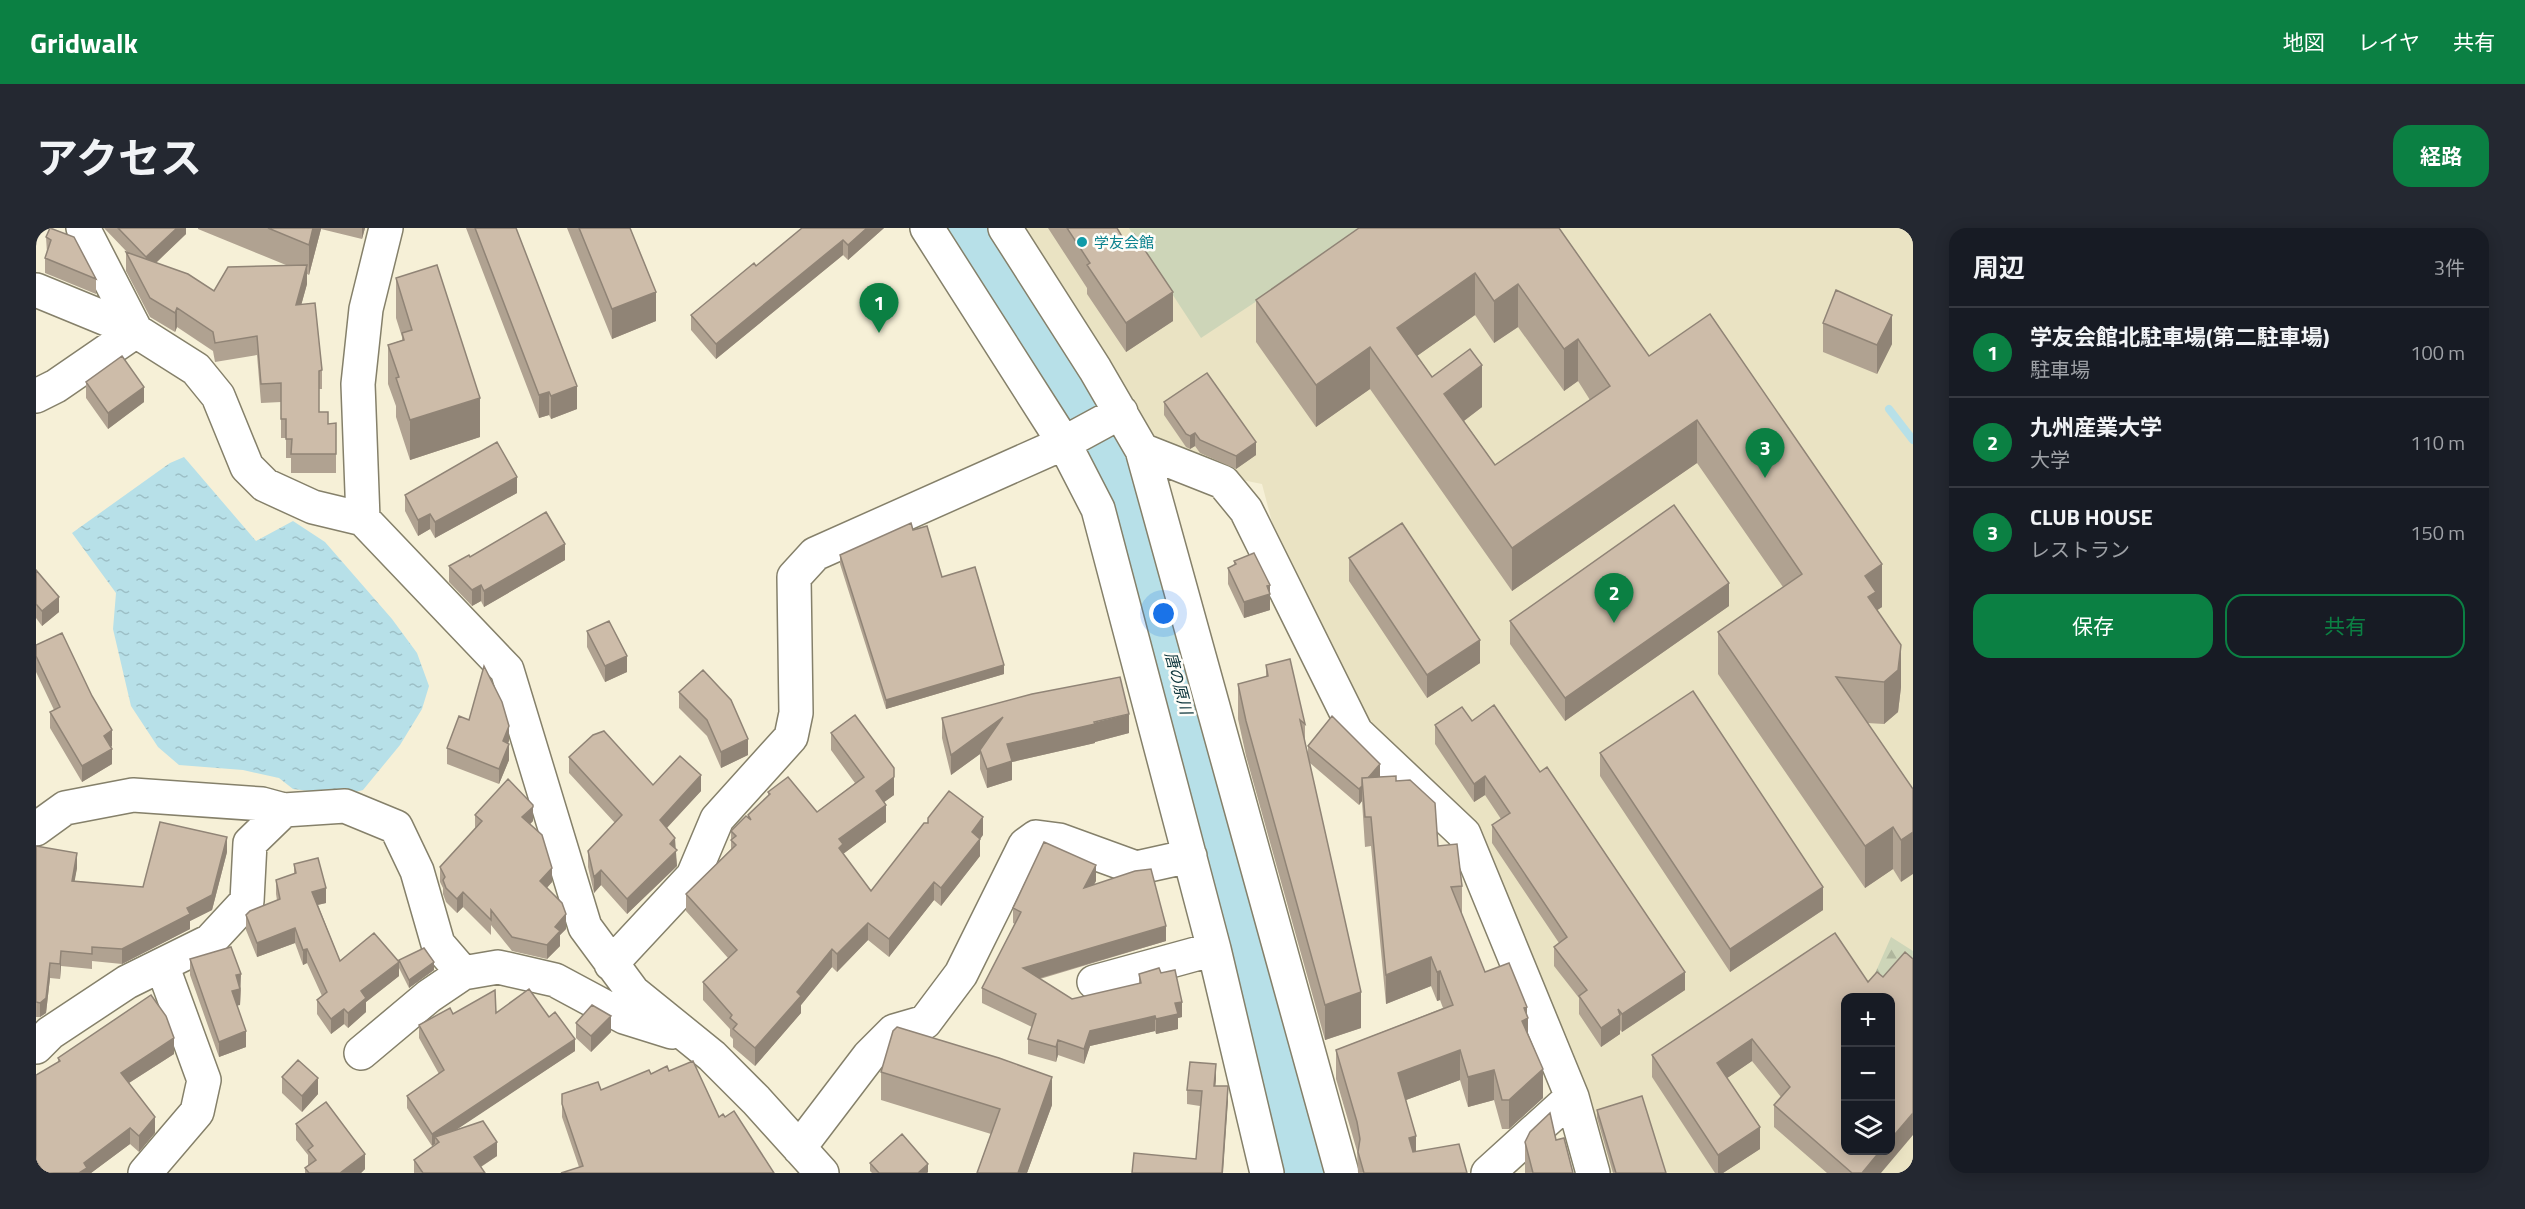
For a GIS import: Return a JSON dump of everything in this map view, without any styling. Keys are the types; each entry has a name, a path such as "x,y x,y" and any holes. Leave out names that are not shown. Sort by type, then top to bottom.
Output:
{"street":[{"path":"83,228 136,331"},
{"path":"363,519 358,384 366,309 386,228"},
{"path":"927,228 1064,443 1098,509 1214,949 1267,1173"},
{"path":"1005,228 1121,412 1142,450 1342,1173"},
{"path":"36,290 136,331 196,369 218,396 247,467 265,485 314,507 363,519 507,670 585,927 633,992 712,1056 822,1173"},
{"path":"36,396 56,386 136,331"},
{"path":"611,964 693,876 717,819 791,737 796,713 794,577 801,567 815,554 1064,443 1121,412"},
{"path":"1142,450 1222,482 1246,510 1356,732 1464,834 1572,1097 1593,1173"},
{"path":"36,829 65,808 133,795 262,804 284,810 345,806 396,827 417,871 438,944 463,973"},
{"path":"36,1047 50,1034 127,982 210,941 248,902 250,843 284,810"},
{"path":"799,1148 869,1056 894,1031 925,1022 962,974 1025,845 1030,841 1036,837 1059,840 1136,868 1190,856"},
{"path":"1094,982 1214,949"},
{"path":"145,1173 196,1112 204,1080 162,964"},
{"path":"361,1053 429,996 463,973 498,967 555,980 624,1017 688,1037"},
{"path":"1488,1173 1572,1097"}],"shaded area":[{"path":"1018,228 1913,228 1913,1173 1601,1173 1481,831 1412,766 1351,702 1278,545 1262,484 1237,479 1148,438"}],"green space":[{"path":"1129,228 1367,228 1201,338"},
{"path":"1891,937 1913,951 1913,977 1870,985"}],"water":[{"path":"184,457 256,541 293,521 325,542 392,619 417,653 429,686 422,709 400,745 363,790 345,795 293,789 279,778 243,770 179,765 158,747 131,706 113,629 116,593 72,533 170,463"}],"building":[{"path":"50,228 74,237 96,279 45,258 51,240 46,237"},
{"path":"118,228 177,228 146,257"},
{"path":"268,228 313,228 309,245"},
{"path":"475,228 516,228 577,386 551,396 549,392 539,395"},
{"path":"579,228 630,228 656,292 612,309"},
{"path":"802,228 867,228 848,245 843,240 716,344 691,315 754,263 756,266"},
{"path":"1067,228 1117,228 1124,240 1134,234 1173,292 1126,323 1087,265 1090,263"},
{"path":"1359,228 1559,228 1649,356 1710,314 1882,564 1865,576 1876,592 1868,597 1901,645 1898,670 1884,682 1836,677 1913,789 1913,832 1901,840 1893,827 1865,846 1718,632 1802,574 1697,420 1512,548 1370,347 1316,385 1256,300","holes":["1475,273 1494,301 1518,284 1564,349 1578,339 1610,386 1495,465 1444,394 1482,365 1470,349 1432,377 1397,328"]},
{"path":"126,252 188,274 214,291 228,267 307,265 296,305 315,303 322,370 319,371 319,412 328,412 328,424 336,423 336,454 291,454 292,439 286,439 286,419 281,419 281,383 261,384 257,336 215,343 213,332 177,308 175,313 150,298"},
{"path":"437,265 480,398 410,420 388,345 404,340 402,333 412,330 396,278"},
{"path":"1836,290 1892,315 1877,345 1823,323"},
{"path":"122,356 144,387 108,413 86,382"},
{"path":"1207,373 1256,442 1236,456 1200,440 1195,433 1190,436 1186,434 1164,402"},
{"path":"497,442 517,477 435,522 430,514 418,520 405,495"},
{"path":"1674,505 1729,583 1565,698 1510,621"},
{"path":"546,512 565,544 484,591 481,585 472,590 449,566 469,555 470,557"},
{"path":"911,523 913,530 927,526 942,577 975,567 1004,665 886,700 840,555"},
{"path":"1402,523 1480,640 1427,675 1349,558"},
{"path":"1254,553 1270,585 1267,586 1270,594 1244,602 1228,568 1236,564 1234,561"},
{"path":"36,570 59,597 42,611 36,604"},
{"path":"609,621 627,656 605,666 587,631"},
{"path":"62,633 92,696 112,730 104,736 112,749 82,766 50,712 60,707 36,656 36,645"},
{"path":"1290,659 1305,724 1300,720 1361,992 1325,1005 1246,721 1238,684 1268,676 1266,665"},
{"path":"484,666 502,702 509,726 503,741 509,744 499,769 447,748 459,716 469,720"},
{"path":"703,670 731,700 748,739 721,752 707,720 679,692"},
{"path":"1120,677 1129,714 1007,744 1012,761 987,769 980,750 1003,717 951,755 942,718 1032,694"},
{"path":"1693,691 1823,887 1730,949 1600,753"},
{"path":"1494,705 1540,772 1547,767 1685,972 1622,1014 1618,1009 1620,1015 1601,1028 1579,996 1587,990 1554,947 1567,937 1492,825 1510,813 1485,776 1474,784 1435,725 1462,707 1472,721"},
{"path":"855,715 894,768 894,777 876,791 886,805 839,839 843,844 839,848 871,891 924,823 928,823 928,818 949,791 983,817 972,832 980,839 941,888 934,882 889,939 868,923 837,954 832,949 797,992 801,996 755,1048 733,1029 737,1024 730,1018 732,1015 703,982 737,950 686,894 736,845 731,840 736,836 731,831 746,816 751,820 748,815 770,794 768,792 788,777 817,812 864,777 831,733"},
{"path":"1332,716 1380,764 1368,778 1362,778 1362,786 1359,789 1308,746"},
{"path":"604,731 653,785 680,756 701,775 660,820 675,838 670,844 677,850 627,899 601,870 594,877 588,851 622,815 569,757 593,735"},
{"path":"1396,776 1396,781 1410,780 1435,803 1438,846 1457,844 1462,886 1451,887 1485,972 1509,963 1527,1007 1524,1008 1528,1018 1522,1021 1543,1069 1509,1100 1502,1100 1494,1070 1468,1077 1460,1050 1398,1073 1416,1136 1409,1138 1413,1152 1459,1144 1467,1173 1364,1173 1358,1152 1360,1139 1357,1122 1336,1050 1453,1005 1440,971 1437,972 1431,957 1386,975 1371,817 1365,817 1362,778"},
{"path":"508,779 533,805 522,817 542,835 552,868 540,881 562,903 566,914 555,927 560,931 547,945 512,937 491,910 491,920 463,892 457,899 446,888 443,880 445,877 440,867 482,821 475,815"},
{"path":"160,822 227,837 212,895 187,908 190,914 122,949 92,947 92,954 61,951 60,964 50,963 46,998 40,1003 36,1002 36,846 77,853 72,881 143,887"},
{"path":"1044,842 1096,865 1084,888 1135,871 1151,869 1166,926 1023,968 1072,999 1141,983 1139,974 1159,968 1161,973 1175,970 1182,1002 1175,1003 1178,1014 1156,1019 1155,1016 1090,1031 1084,1049 1058,1040 1056,1047 1028,1039 1036,1014 982,988 1021,912 1013,908"},
{"path":"318,858 326,888 312,892 340,961 374,933 399,962 361,991 366,998 348,1013 344,1009 331,1019 317,1000 327,992 307,949 303,950 295,928 257,943 246,915 250,911 280,899 276,880 296,873 294,864"},
{"path":"1835,933 1868,982 1877,972 1883,977 1905,952 1913,959 1913,1113 1895,1134 1895,993 1841,993 1841,1155 1877,1155 1862,1173 1852,1173 1774,1105 1790,1087 1752,1039 1717,1063 1760,1127 1718,1155 1652,1055"},
{"path":"231,947 241,974 236,975 240,989 232,991 246,1031 219,1042 190,959"},
{"path":"424,948 434,962 409,980 399,960"},
{"path":"529,989 549,1017 555,1012 575,1039 432,1134 407,1096 444,1070 419,1025 450,1008 453,1014 495,990 496,1013"},
{"path":"151,995 166,1016 174,1038 121,1073 155,1117 139,1136 130,1128 84,1163 87,1168 79,1173 44,1173 36,1161 36,1075 60,1061 58,1058"},
{"path":"592,1005 611,1016 591,1036 576,1023"},
{"path":"897,1027 999,1058 1052,1077 1018,1173 977,1173 1000,1109 881,1072 893,1031"},
{"path":"298,1060 318,1078 302,1096 282,1077"},
{"path":"693,1061 719,1117 723,1114 725,1117 734,1111 774,1173 561,1173 583,1166 562,1104 562,1094 598,1082 601,1090 649,1070 651,1074 667,1066 669,1071"},
{"path":"1190,1062 1216,1064 1214,1086 1228,1086 1222,1173 1132,1173 1134,1153 1196,1159 1202,1091 1187,1090"},
{"path":"1642,1096 1666,1173 1616,1173 1597,1110"},
{"path":"326,1102 365,1154 340,1173 309,1173 305,1168 316,1160 308,1150 313,1146 296,1124"},
{"path":"1550,1113 1556,1140 1564,1138 1573,1173 1533,1173 1525,1142 1530,1132"},
{"path":"483,1121 497,1142 474,1157 485,1173 423,1173 414,1160 439,1142 435,1137"},
{"path":"902,1134 928,1164 918,1173 879,1173 870,1163"}],"waterway":[{"name":"唐の原川","path":"973,228 1123,465 1306,1173"},
{"path":"1889,409 1913,440"}],"place":[{"name":"学友会館","path":"1082,242"},
{"name":"学友会館北駐車場(第二駐車場)","path":"879,333"},
{"name":"CLUB HOUSE","path":"1765,478"},
{"name":"九州産業大学","path":"1614,623"}]}
